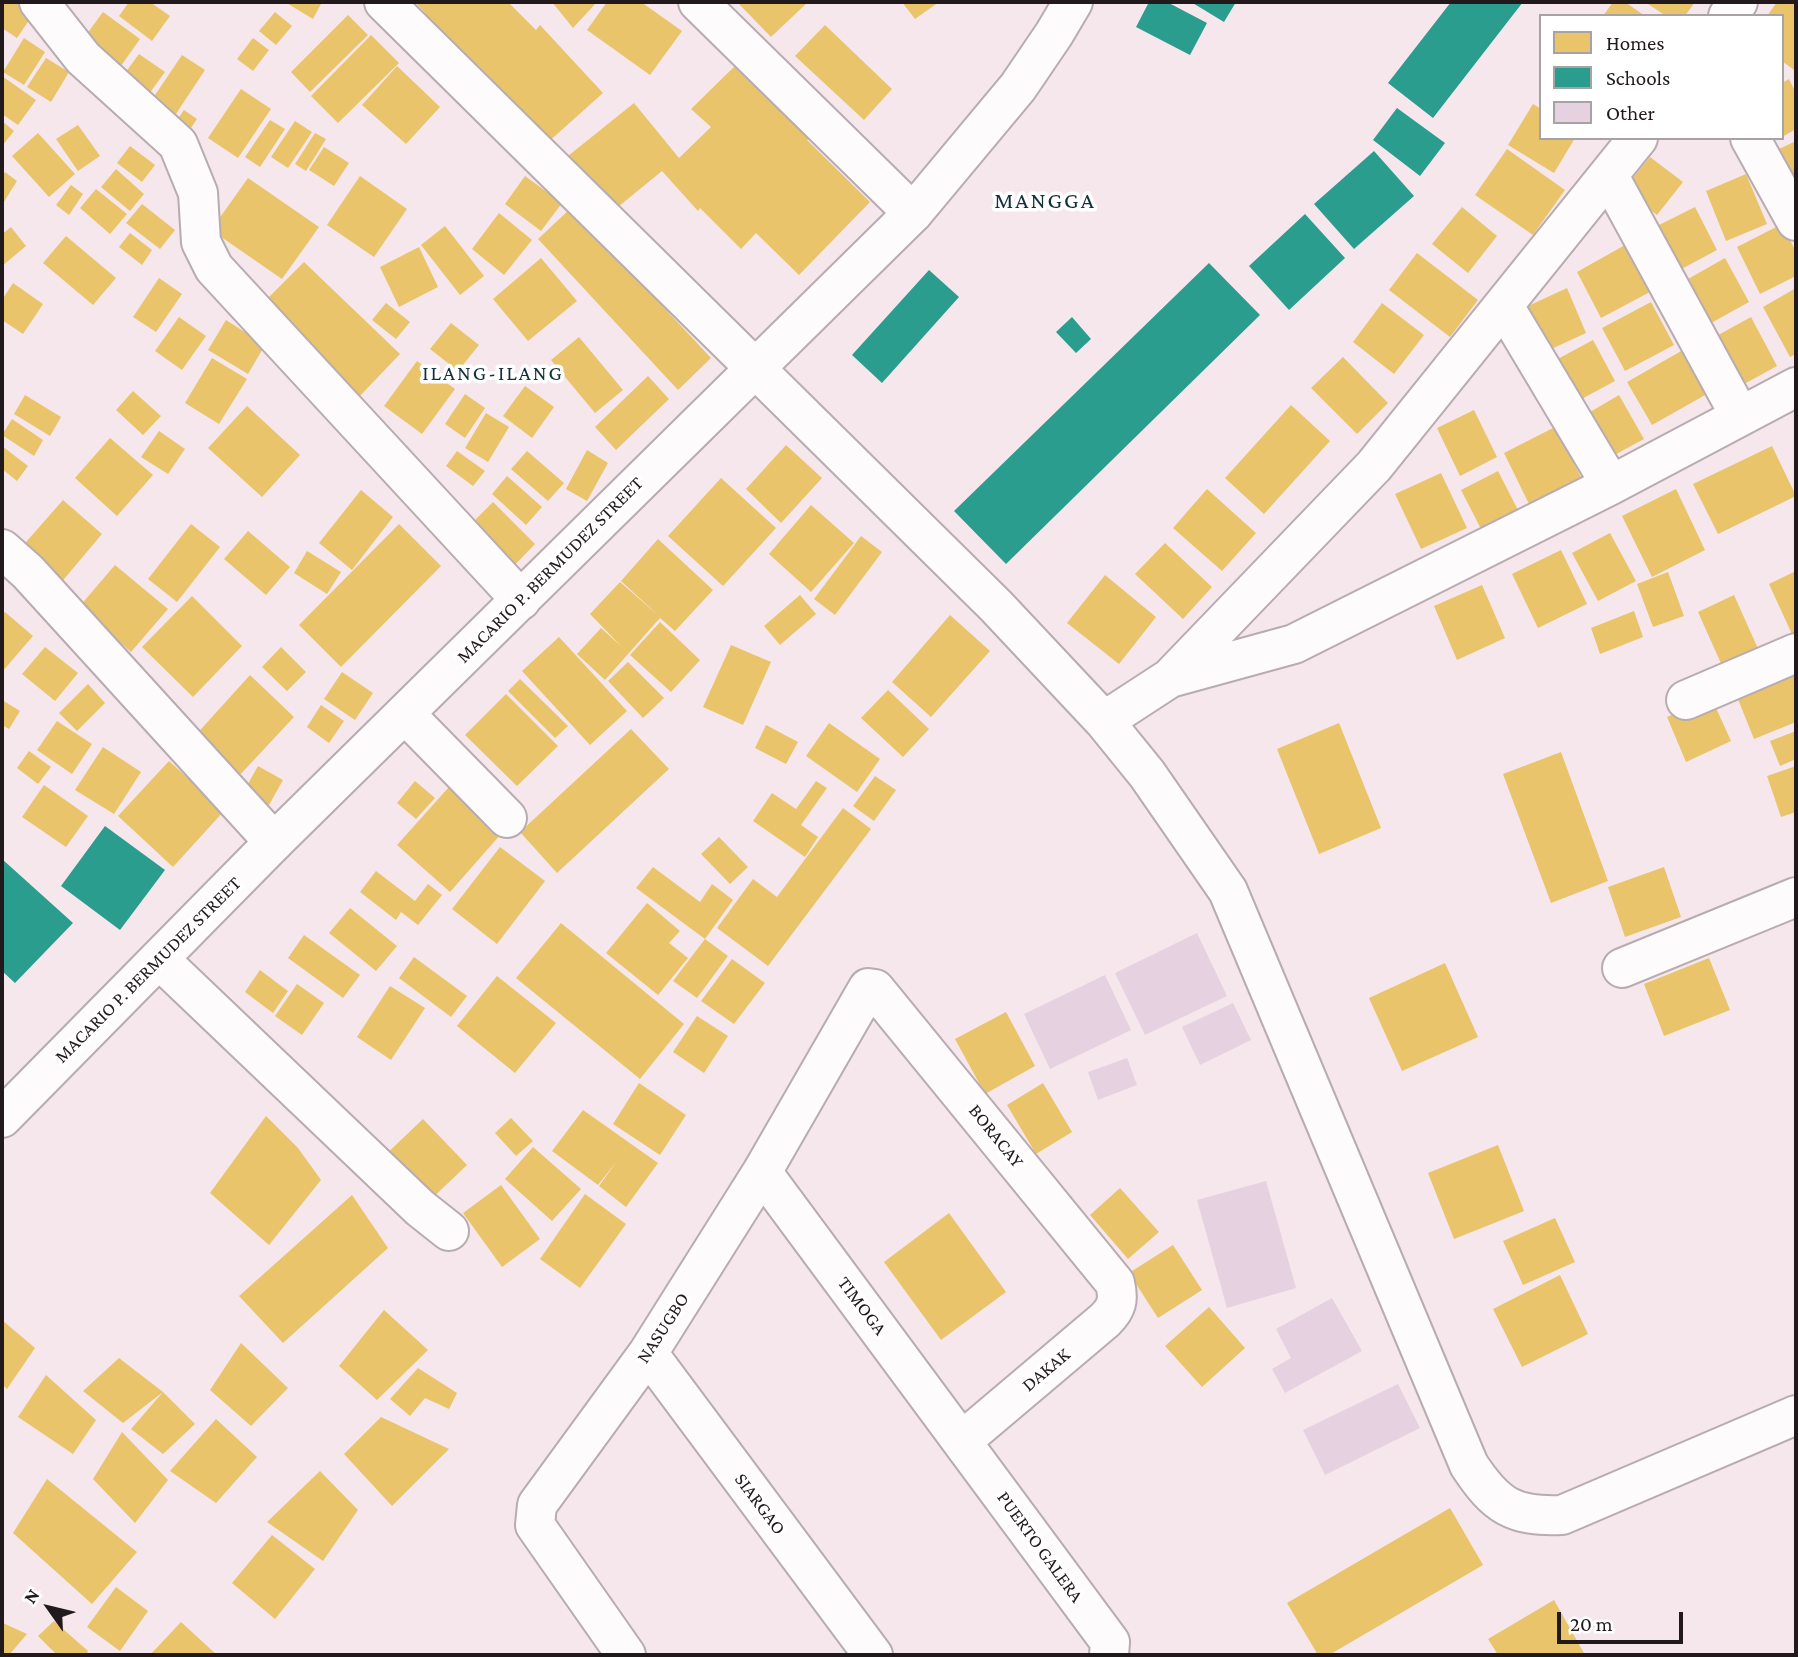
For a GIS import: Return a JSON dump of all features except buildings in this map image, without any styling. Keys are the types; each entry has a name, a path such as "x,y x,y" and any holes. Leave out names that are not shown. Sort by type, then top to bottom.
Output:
{"street":[{"path":"39,2 83,58 178,144 198,193 201,242 214,268 521,600"},
{"path":"384,2 996,606 1104,721 1147,774 1228,891 1469,1465 1487,1493 1508,1509 1537,1516 1562,1515 1796,1415"},
{"path":"698,2 913,213"},
{"name":"MACARIO P. BERMUDEZ STREET","path":"2,1118 274,842 913,213 1018,87 1055,34 1073,2"},
{"path":"1104,721 1170,678 1374,466 1636,140"},
{"path":"1751,140 1796,221"},
{"path":"1609,176 1740,416"},
{"path":"1504,306 1611,485"},
{"path":"1170,678 1294,645 1611,485 1796,387"},
{"path":"2,549 28,572 274,842"},
{"path":"1686,700 1796,653"},
{"path":"405,714 507,818"},
{"path":"1622,968 1796,897"},
{"path":"159,959 420,1209 449,1231"},
{"name":"NASUGBO","path":"626,1655 535,1525 535,1513 559,1473 648,1353 762,1172 866,989"},
{"name":"BORACAY","path":"866,989 875,989 1115,1283 1118,1294"},
{"name":"TIMOGA","path":"762,1172 962,1440"},
{"name":"DAKAK","path":"962,1440 1105,1320 1114,1311 1118,1294"},
{"name":"SIARGAO","path":"648,1353 873,1655"},
{"name":"PUERTO GALERA","path":"962,1440 1110,1642 1110,1655"}],"district":[{"name":"MANGGA","path":"1045,201"},
{"name":"ILANG-ILANG","path":"493,374"}]}
